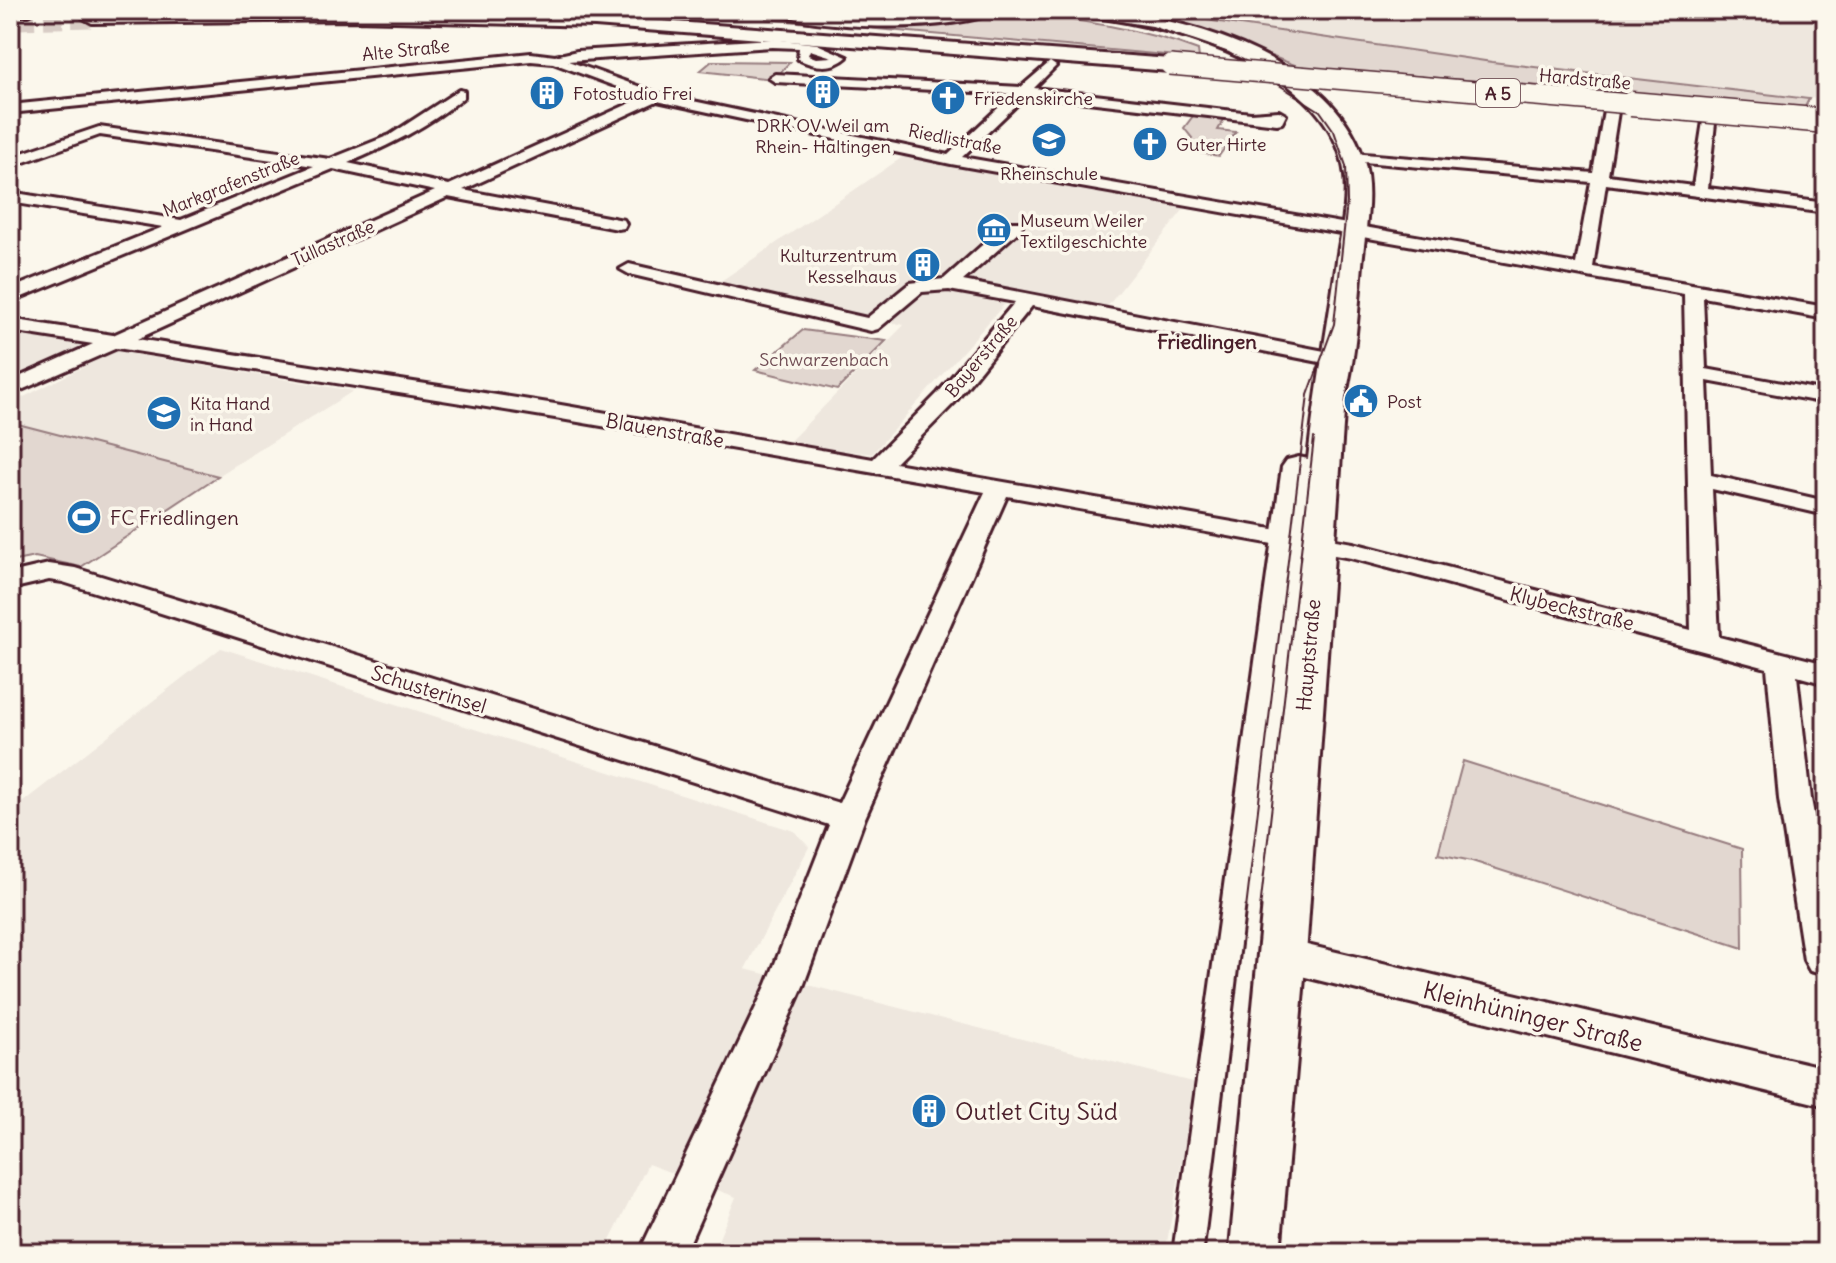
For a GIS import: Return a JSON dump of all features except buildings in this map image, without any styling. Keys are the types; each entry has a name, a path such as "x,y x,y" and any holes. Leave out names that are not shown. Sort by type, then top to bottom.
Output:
{"highway":[{"name":"A 5","path":"413,10 843,33 1826,119"},
{"path":"648,10 706,20 843,33"},
{"name":"A 5","path":"492,18 531,14"},
{"name":"A 5","path":"531,14 81,19 376,15 656,24 1173,63"},
{"path":"376,15 491,23 492,18"},
{"path":"672,35 760,35 900,43"}],"main road":[{"name":"Hauptstraße","path":"1083,10 1151,21 1205,35 1253,55 1324,106 1339,127 1352,157 1357,182 1340,218 1328,358 1330,398 1303,542 1261,950 1248,1253"},
{"name":"Hauptstraße","path":"1292,82 1333,146 1333,175"},
{"name":"Hauptstraße","path":"1205,1253 1261,950"}],"street":[{"path":"777,10 868,21 992,10"},
{"name":"Alte Straße","path":"10,109 487,60 531,57 555,60 577,55 759,43 805,47"},
{"name":"Riedlistraße","path":"555,60 656,97 951,160 1340,218 1584,270 1826,313"},
{"path":"951,160 1050,66"},
{"path":"775,78 1025,91 1250,117"},
{"name":"Hardstraße","path":"1292,82 1357,78 1826,119"},
{"name":"Markgrafenstraße","path":"10,296 395,138 436,113 459,94"},
{"name":"Tullastraße","path":"10,389 656,97"},
{"path":"1584,270 1613,99"},
{"path":"1700,192 1712,108"},
{"path":"10,162 99,131 332,164 449,191 618,224"},
{"path":"1352,157 1598,178 1826,208"},
{"path":"10,197 182,225"},
{"path":"949,284 1014,226"},
{"path":"629,269 871,325 917,287 949,284 1027,300"},
{"path":"1693,290 1705,642"},
{"name":"Bayerstraße","path":"879,466 946,398 1027,300 1328,358"},
{"name":"Blauenstraße","path":"10,325 879,466 1303,542"},
{"path":"1696,373 1826,397"},
{"path":"1699,479 1826,508"},
{"path":"662,1253 749,1068 827,878 848,818 999,488"},
{"name":"Klybeckstraße","path":"1303,542 1826,674"},
{"name":"Schusterinsel","path":"10,581 49,572 66,574 848,818"},
{"path":"1781,662 1795,799 1823,960"},
{"name":"Kleinhüninger Straße","path":"1261,950 1826,1087"}],"shaded area":[{"path":"1137,10 1826,10 1826,100 1492,62"},
{"path":"907,154 1187,205 1100,316 1009,299 872,454 788,443 904,325 715,285"},
{"path":"10,333 94,345 10,383"},
{"name":"Kita Hand in Hand","path":"115,351 353,391 218,476 10,422 10,404"},
{"path":"221,648 794,831 809,847 745,969 1196,1083 1165,1253 713,1253 736,1197 648,1164 604,1253 10,1253 10,812"}],"green space":[{"path":"787,10 972,10 954,16 907,21 854,19"},
{"path":"1107,10 1137,10 1492,62 1809,99 1805,107 1300,67 1196,28"},
{"path":"1011,12 1106,25 1152,35 1198,50 1199,58 765,19 918,26 956,24"},
{"path":"712,61 790,62 774,79 700,71"},
{"path":"1196,112 1226,116 1218,130 1236,132 1219,156 1180,150 1192,138 1184,128"},
{"name":"Schwarzenbach","path":"803,330 886,341 837,390 755,370"},
{"name":"FC Friedlingen","path":"10,422 218,476 81,567 35,557 10,562"},
{"path":"1463,761 1742,849 1743,948 1472,861 1438,854"}],"tunnel":[{"path":"16,20 92,18"}],"tram line":[{"path":"1041,10 1152,27 1229,53 1320,111 1334,131 1346,166 1347,202 1334,324 1308,395 1246,909"},
{"path":"1260,909 1314,438"},
{"path":"1204,1253 1246,907"},
{"path":"1228,1253 1261,907"}],"place":[{"name":"DRK OV Weil am Rhein- Haltingen","path":"823,92"},
{"name":"Fotostudio Frei","path":"547,93"},
{"name":"Friedenskirche","path":"948,98"},
{"name":"Rheinschule","path":"1049,140"},
{"name":"Guter Hirte","path":"1150,144"},
{"name":"Museum Weiler Textilgeschichte","path":"994,230"},
{"name":"Kulturzentrum Kesselhaus","path":"923,265"},
{"name":"Post","path":"1361,401"},
{"name":"Kita Hand in Hand","path":"164,413"},
{"name":"FC Friedlingen","path":"84,517"},
{"name":"Outlet City Süd","path":"929,1111"}],"district":[{"name":"Friedlingen","path":"1207,341"}]}
